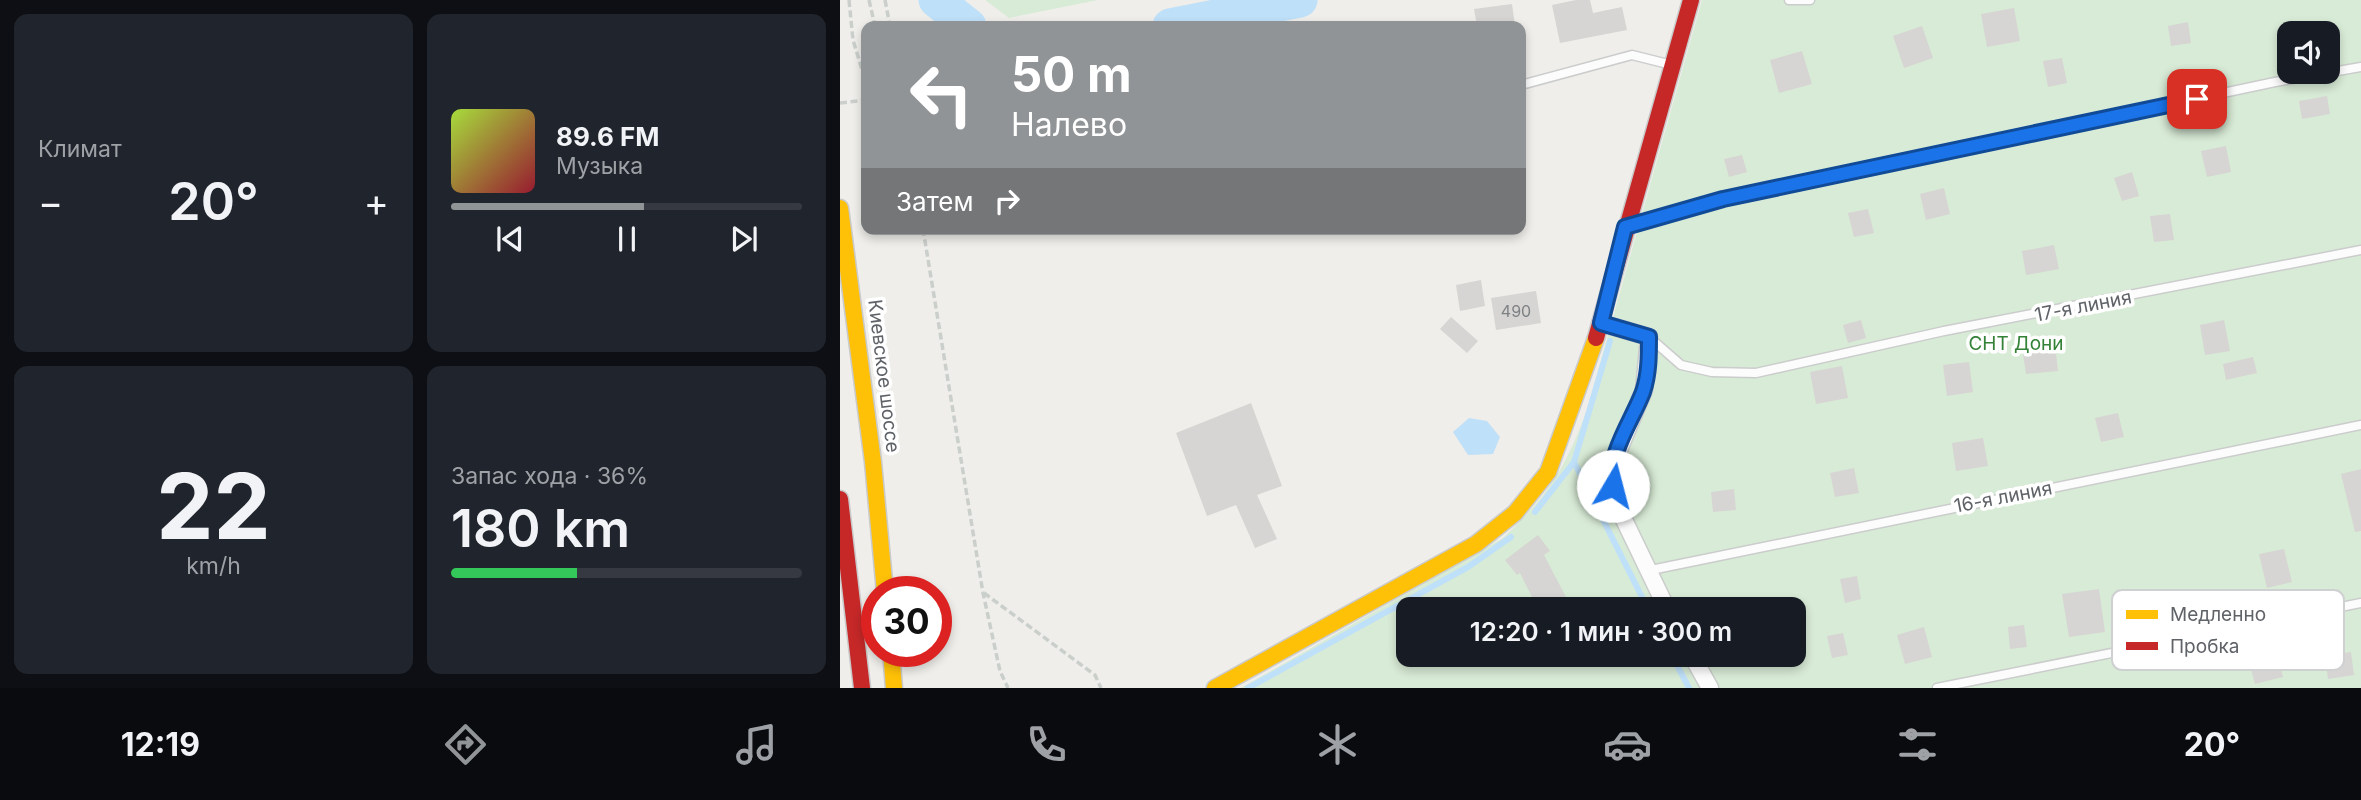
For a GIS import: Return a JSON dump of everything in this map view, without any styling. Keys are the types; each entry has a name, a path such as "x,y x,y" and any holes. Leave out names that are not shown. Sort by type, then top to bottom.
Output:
{"main road":[{"path":"1215,688 1476,544 1514,513 1548,472 1601,323 1625,227 1691,0"},
{"name":"Киевское шоссе","path":"840,208 873,462 884,576"},
{"path":"840,499 862,688"},
{"path":"892,667 894,687"}],"street":[{"path":"1601,323 1649,337 1644,390 1610,471 1615,501 1660,597"},
{"path":"1698,667 1710,688"}],"lane":[{"path":"1788,0 1810,0"},
{"path":"1526,84 1632,55 1672,65"},
{"path":"1625,227 1723,199 2275,82 2361,67"},
{"name":"17-я линия","path":"1649,337 1681,365 1712,372 1756,373 1944,331 2361,250"},
{"name":"16-я линия","path":"1646,571 2361,425"},
{"path":"1937,688 2112,653"}],"path":[{"path":"849,0 853,40 861,66"},
{"path":"869,0 874,21"},
{"path":"885,0 889,21"},
{"path":"840,103 861,101"},
{"path":"924,235 984,593 1000,671 1008,688"},
{"path":"984,593 1095,675 1101,688"}],"green space":[{"path":"985,0 1098,0 1009,18"},
{"name":"СНТ Дони","path":"1702,0 2361,0 2361,688 1241,688 1396,599 1396,667 1806,667 1806,597 1400,597 1503,538 1544,494 1563,464 1587,410"}],"water":[{"path":"1469,418 1487,421 1500,437 1493,454 1468,455 1453,432"}],"building":[{"path":"1590,0 1593,13 1622,7 1627,30 1560,43 1552,5"},
{"path":"1512,4 1514,21 1476,21 1474,9"},
{"path":"2014,8 2020,41 1987,47 1981,14"},
{"path":"2188,22 2191,43 2171,46 2168,26"},
{"path":"1922,26 1933,58 1904,68 1893,36"},
{"path":"1802,51 1812,84 1779,93 1770,60"},
{"path":"2062,58 2067,83 2048,87 2043,61"},
{"path":"2327,96 2330,114 2302,119 2299,101"},
{"path":"2226,146 2231,172 2207,177 2201,151"},
{"path":"1742,155 1747,172 1729,177 1724,159"},
{"path":"2132,172 2139,196 2122,201 2114,178"},
{"path":"1944,188 1950,214 1926,220 1920,194"},
{"path":"1868,209 1874,233 1854,237 1848,213"},
{"path":"2170,214 2174,240 2154,242 2150,216"},
{"path":"2054,245 2059,269 2026,275 2022,251"},
{"path":"1481,280 1485,306 1460,311 1456,285"},
{"path":"1536,291 1541,323 1496,330 1491,298"},
{"path":"1451,317 1478,341 1467,353 1440,329"},
{"path":"1861,320 1866,338 1848,343 1843,325"},
{"path":"2224,320 2230,351 2205,355 2200,325"},
{"path":"2054,336 2058,371 2026,374 2021,340"},
{"path":"2253,357 2257,373 2226,380 2223,364"},
{"path":"1969,362 1973,392 1947,396 1943,365"},
{"path":"1842,366 1848,398 1816,404 1810,372"},
{"path":"1251,403 1282,486 1257,495 1277,539 1255,548 1236,505 1207,516 1176,433"},
{"path":"2118,413 2124,437 2101,442 2095,418"},
{"path":"1983,438 1988,466 1956,471 1952,443"},
{"path":"1854,468 1859,493 1835,497 1830,473"},
{"path":"2361,469 2361,531 2355,532 2341,474"},
{"path":"1734,489 1736,510 1713,512 1711,492"},
{"path":"1538,535 1550,551 1544,555 1566,597 1532,597 1520,573 1517,575 1505,560"},
{"path":"2284,549 2292,582 2267,588 2259,554"},
{"path":"1857,576 1861,599 1845,603 1840,579"},
{"path":"2099,589 2105,632 2069,637 2062,594"},
{"path":"2024,625 2027,647 2010,649 2008,627"},
{"path":"1924,627 1932,657 1905,664 1897,635"},
{"path":"1843,633 1848,655 1832,658 1827,636"},
{"path":"2351,652 2354,675 2328,679 2327,670 2344,670 2344,653"},
{"path":"2251,670 2281,670 2283,677 2255,684"}],"waterway":[{"path":"936,0 963,21"},
{"path":"1195,21 1300,0"},
{"path":"1535,512 1574,462 1610,341"},
{"path":"1574,462 1642,597"},
{"path":"1248,688 1468,567 1511,537"},
{"path":"1678,667 1689,688"}],"traffic: slow":[{"path":"840,208 873,462 884,576"},
{"path":"1215,688 1476,544 1515,513 1548,472 1596,338"},
{"path":"892,667 894,688"}],"traffic: jam":[{"path":"1596,338 1691,0"},
{"path":"840,499 862,688"}],"route":[{"path":"1613,486 1610,471 1644,390 1649,364 1649,337 1601,323 1625,227 1723,199 2197,99"}]}
